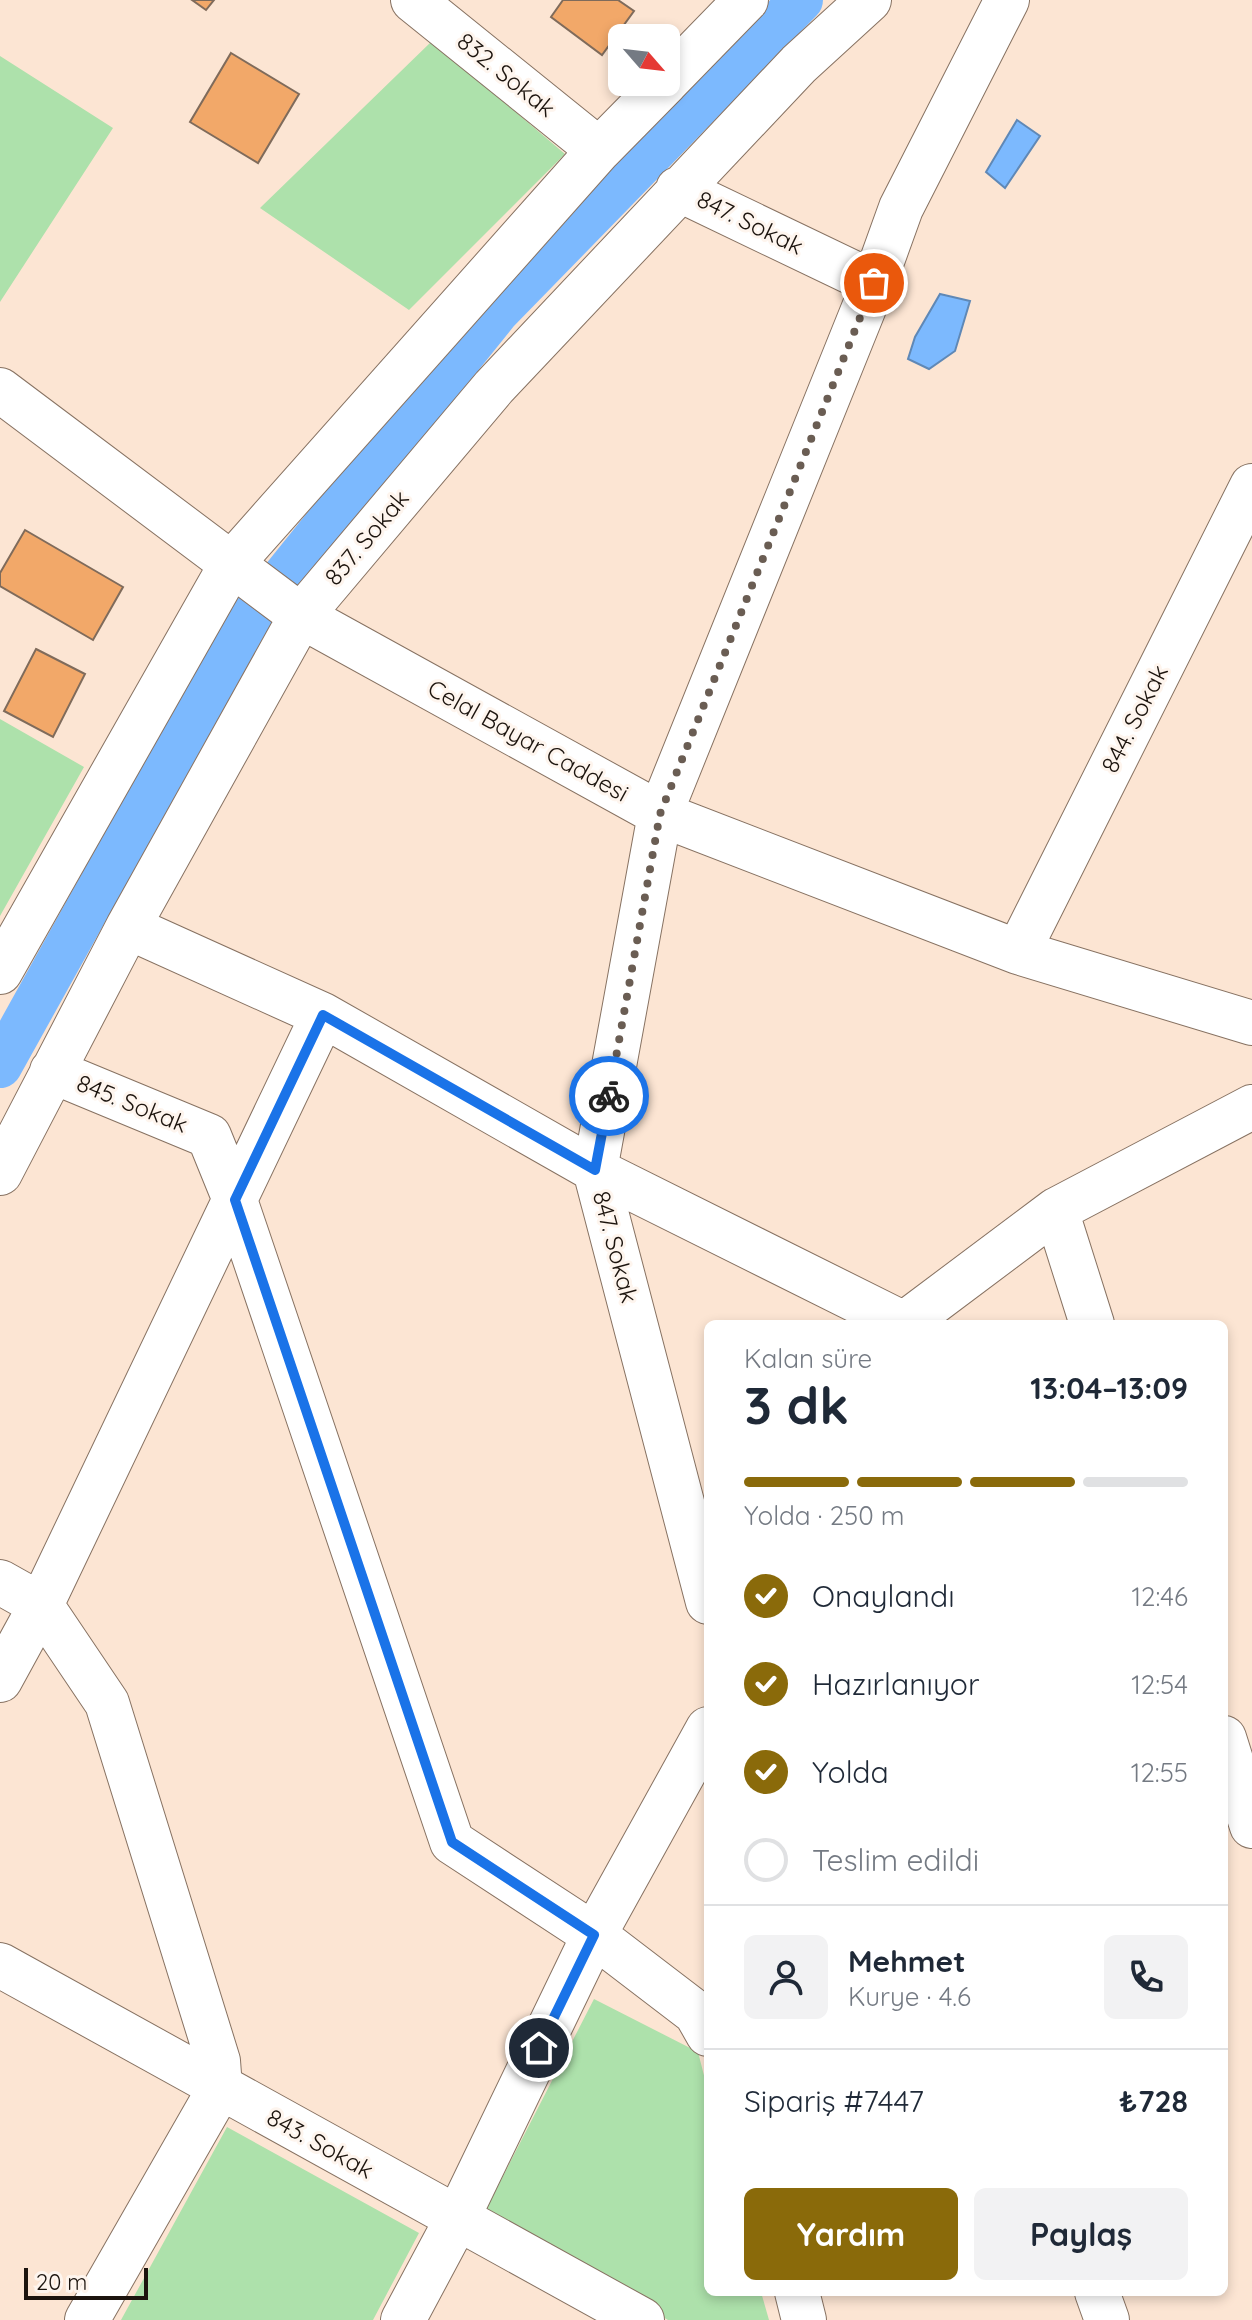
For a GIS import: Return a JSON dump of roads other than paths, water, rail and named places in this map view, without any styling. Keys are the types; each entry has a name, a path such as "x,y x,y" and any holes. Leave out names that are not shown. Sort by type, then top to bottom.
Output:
{"street":[{"name":"832. Sokak","path":"413,0 599,150"},
{"path":"680,68 746,0"},
{"name":"837. Sokak","path":"0,1173 128,927 301,616 494,387 799,64 869,0"},
{"path":"874,283 901,208 1007,0"},
{"path":"0,972 232,563 599,150 652,96"},
{"name":"847. Sokak","path":"678,189 874,283 660,814 595,1170 704,1587"},
{"name":"Celal Bayar Caddesi","path":"0,390 301,616 660,814 1018,952 1252,1023"},
{"name":"844. Sokak","path":"1018,952 1252,486"},
{"path":"128,927 323,1015 595,1170 896,1320"},
{"path":"0,1680 41,1605 323,1015"},
{"name":"845. Sokak","path":"52,1071 209,1136 235,1200 452,1842 594,1935 696,2013 704,2027"},
{"path":"909,1320 1056,1210 1252,1107"},
{"path":"1056,1210 1091,1320"},
{"path":"0,1582 41,1605 107,1703 218,2061 220,2088 87,2320"},
{"path":"403,2320 457,2219 594,1935 704,1736"},
{"path":"1228,1751 1252,1826"},
{"name":"843. Sokak","path":"0,1965 642,2320"},
{"path":"798,2296 804,2320"},
{"path":"1098,2296 1107,2320"}],"water":[{"path":"1017,120 1040,136 1005,188 986,172"},
{"path":"940,294 970,301 955,351 929,369 908,359 915,337"}],"waterway":[{"path":"0,1066 245,625 497,312 801,0"}]}
